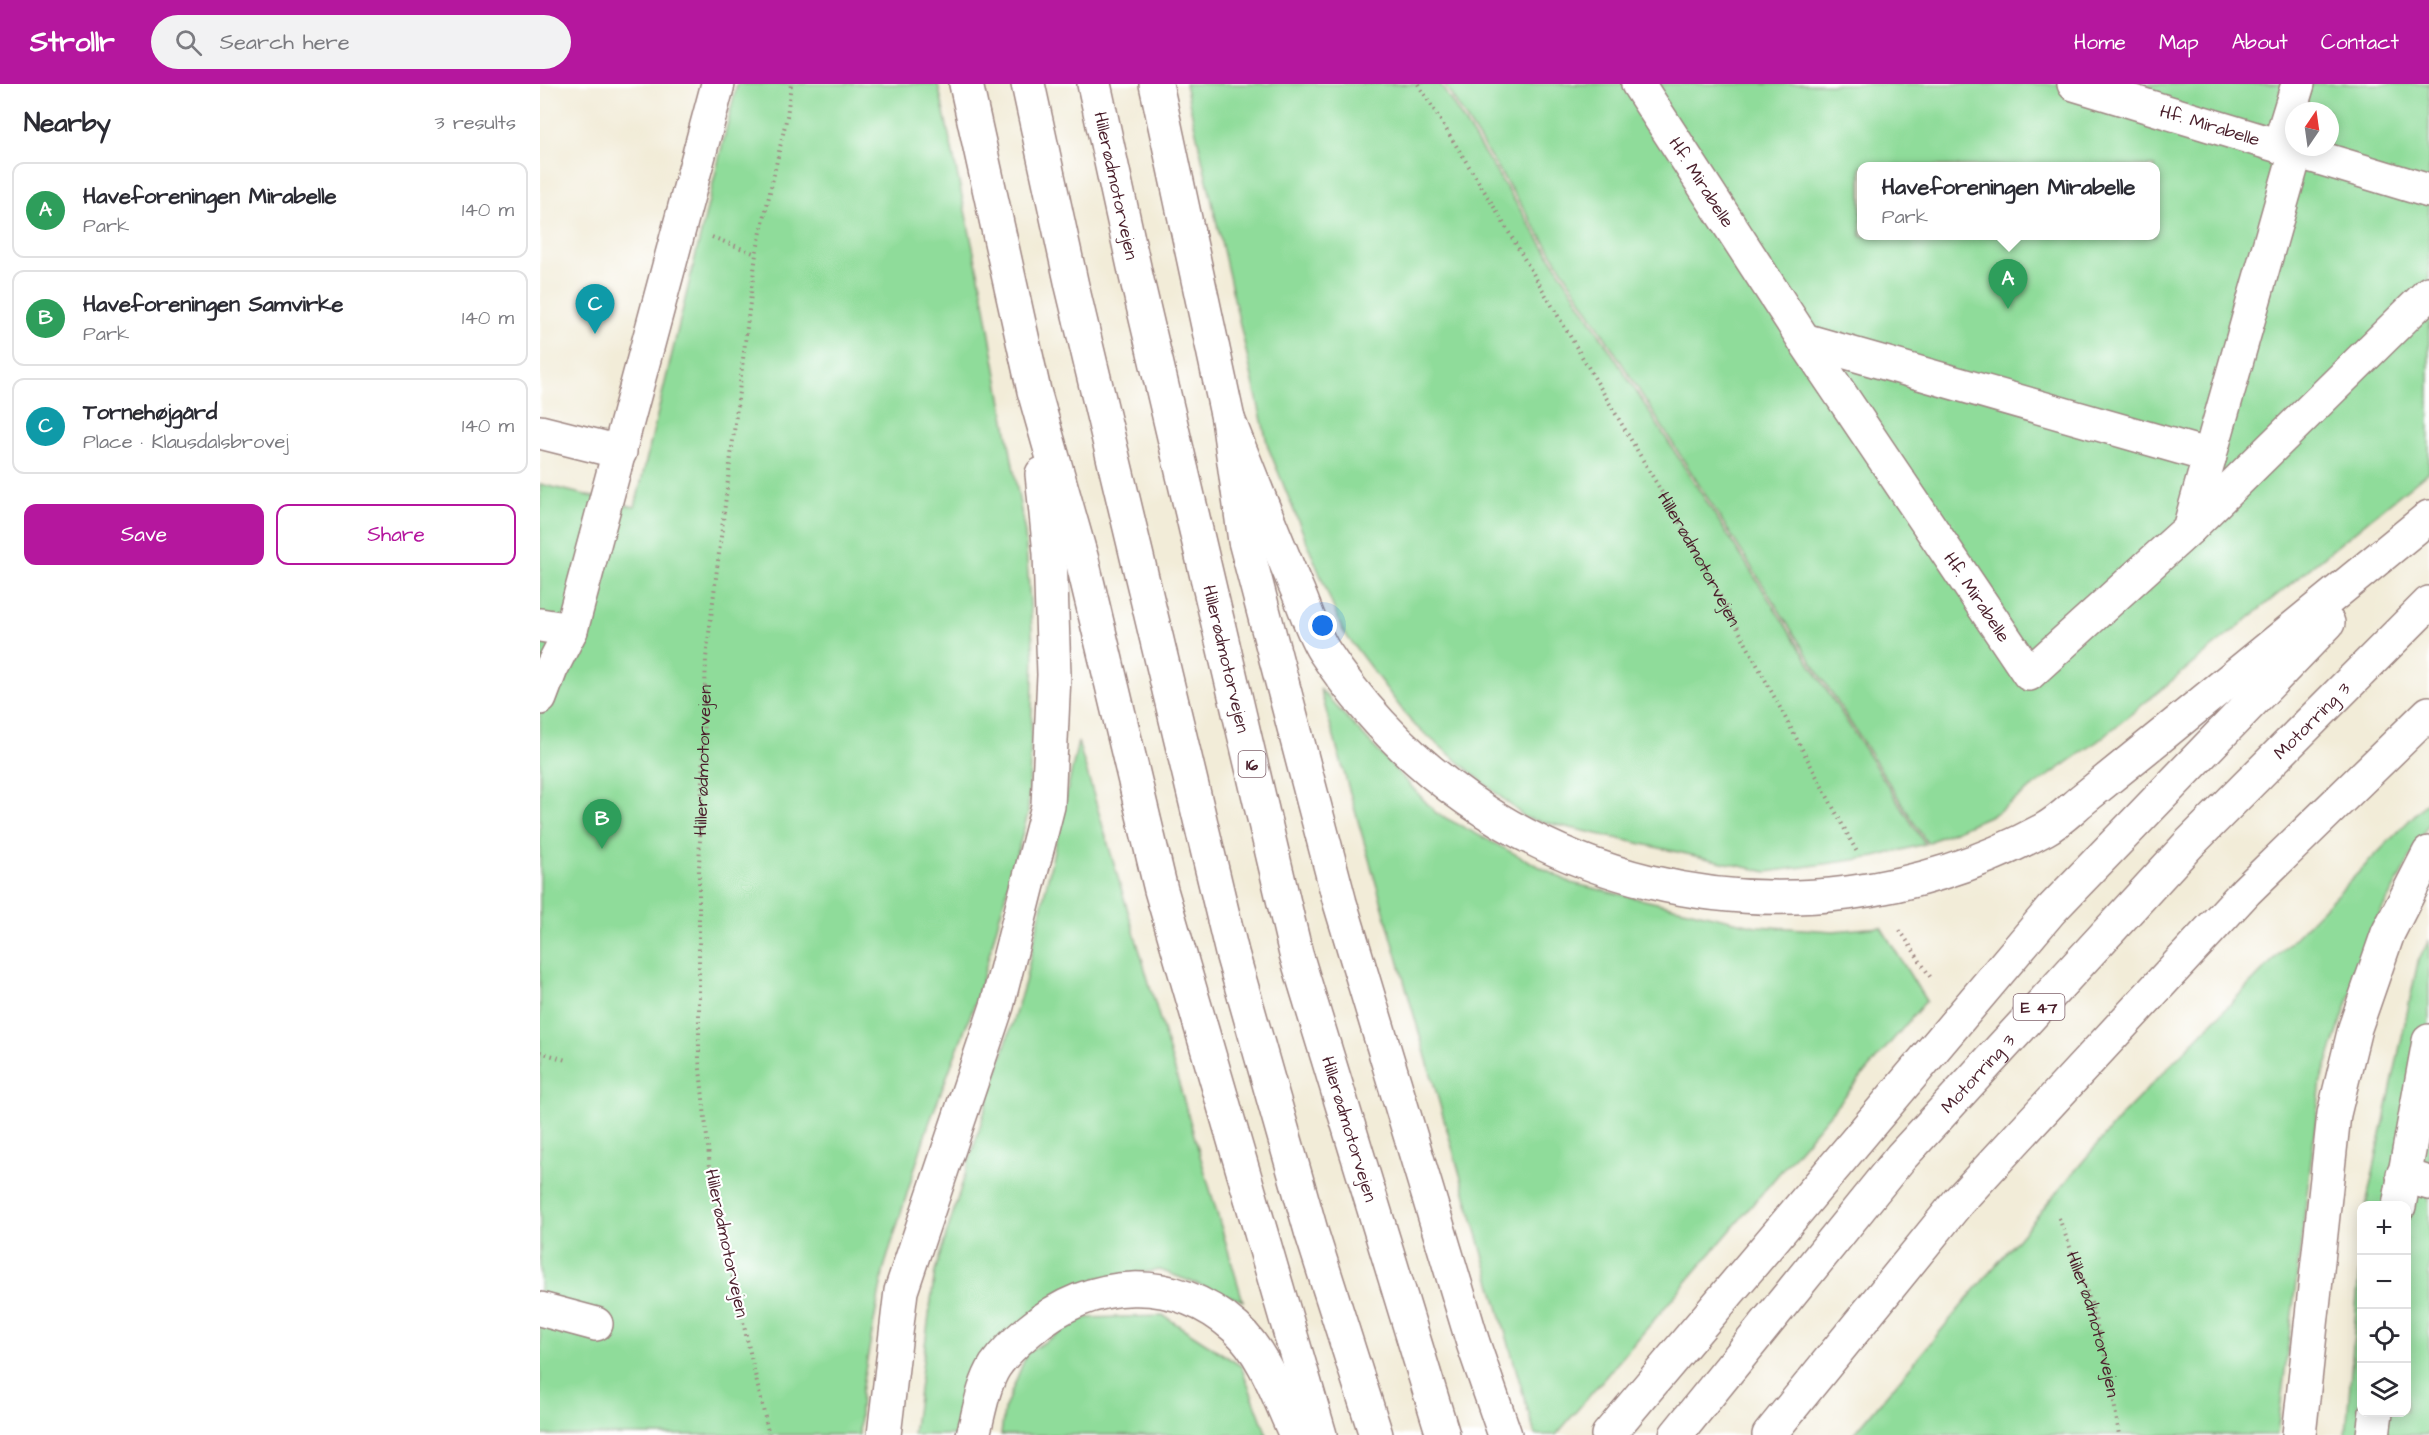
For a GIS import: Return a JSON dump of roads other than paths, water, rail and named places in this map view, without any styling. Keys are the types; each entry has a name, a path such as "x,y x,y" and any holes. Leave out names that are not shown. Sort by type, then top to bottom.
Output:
{"main road":[{"path":"966,84 1034,391 1082,560 1161,890 1320,1435"},
{"path":"1028,84 1077,309 1232,953 1311,1232 1376,1435"},
{"name":"Hillerødmotorvejen","path":"1094,84 1139,288 1296,954 1443,1435"},
{"path":"1156,84 1228,419 1245,541 1341,903 1473,1343 1505,1435"},
{"name":"Hf. Mirabelle","path":"1638,84 1804,340 2029,674 2189,529 2429,293"},
{"name":"Hf. Mirabelle","path":"2074,84 2285,147"},
{"name":"Hf. Mirabelle","path":"2295,102 2298,84"},
{"path":"540,698 550,669 556,628 620,452 716,92"},
{"name":"Hf. Mirabelle","path":"2189,529 2210,456 2286,156"},
{"name":"Hf. Mirabelle","path":"2314,156 2429,191"},
{"path":"1804,340 2210,456"},
{"path":"884,1435 901,1291 997,1006 1048,806 1054,675 1050,553 1034,391"},
{"path":"1228,419 1271,529 1323,648 1378,721 1445,784 1521,834 1606,870 1694,893 1786,899 1877,890 1965,866 2048,828 2429,517"},
{"path":"540,432 620,452"},
{"path":"1608,1435 1638,1396 2051,910 2429,517"},
{"name":"Motorring 3","path":"1676,1435 1901,1157 2189,844 2429,603"},
{"path":"1769,1435 1958,1202 2246,891 2429,713"},
{"path":"2299,1435 2337,1103 2355,1028 2388,933 2429,853"},
{"path":"2410,1188 2429,1041"},
{"path":"973,1435 982,1400 995,1366 1020,1339 1051,1312 1101,1291 1144,1288 1187,1296 1237,1329 1263,1364 1296,1435"},
{"path":"540,1309 596,1324"},
{"path":"2373,1435 2375,1417"}],"place":[{"name":"Haveforeningen Mirabelle","path":"2008,309"},
{"name":"Tornehøjgård","path":"595,334"},
{"name":"Haveforeningen Samvirke","path":"602,849"}]}
